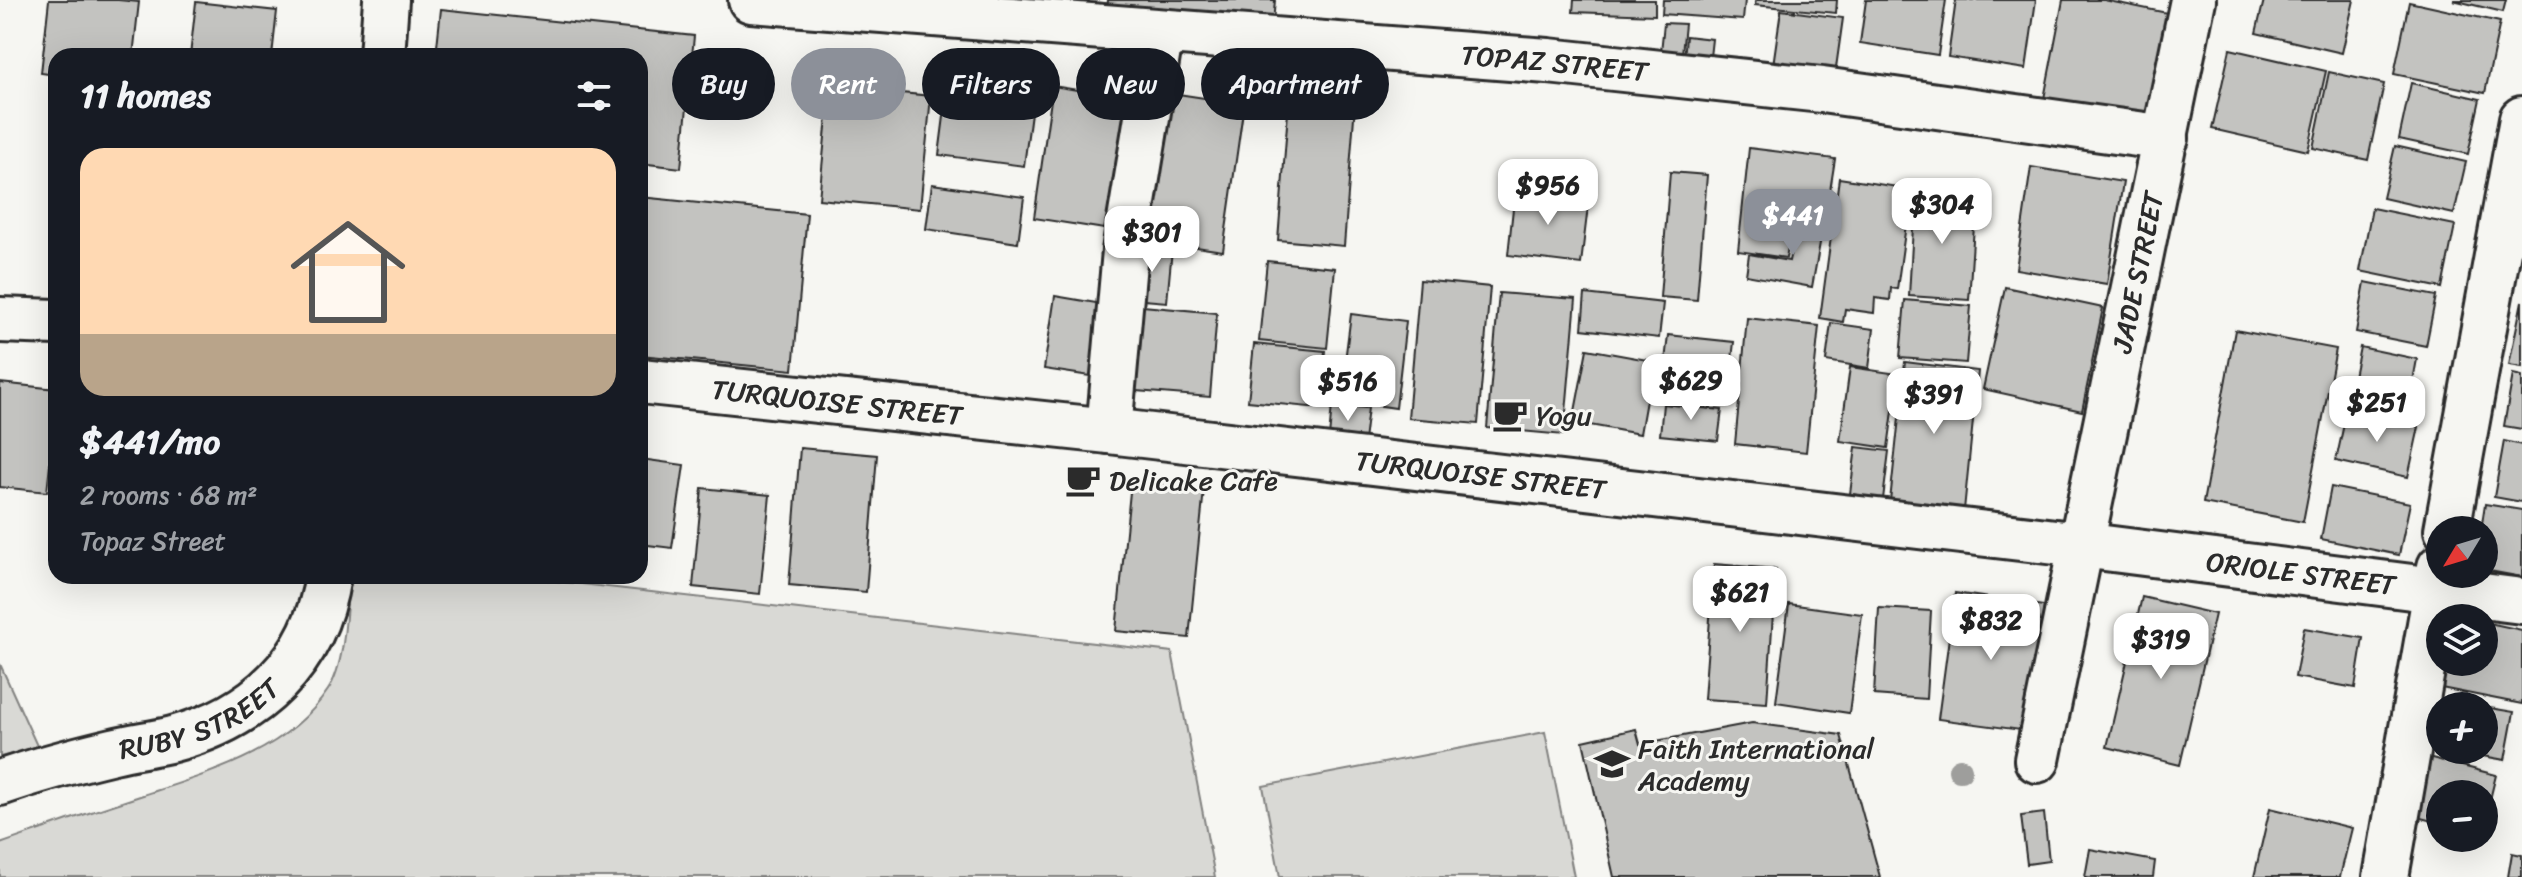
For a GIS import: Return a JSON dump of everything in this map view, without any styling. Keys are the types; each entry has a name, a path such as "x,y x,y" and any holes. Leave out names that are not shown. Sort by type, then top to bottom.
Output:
{"street":[{"path":"383,48 386,0"},
{"name":"TOPAZ STREET","path":"751,0 1075,12 1161,32 1548,61 1822,90 2166,138"},
{"name":"JADE STREET","path":"2037,760 2193,0"},
{"path":"1109,431 1125,251 1161,32"},
{"path":"2450,516 2522,119"},
{"path":"0,320 48,322"},
{"name":"TURQUOISE STREET","path":"648,382 1109,431 2081,545"},
{"name":"ORIOLE STREET","path":"2081,545 2426,577"},
{"name":"RUBY STREET","path":"0,783 33,771 174,739 239,713 267,692 294,662 314,632 324,604 327,584"},
{"path":"2386,877 2436,588"},
{"name":"ORIOLE STREET","path":"2475,588 2522,601"}],"shaded area":[{"path":"348,584 581,584 1172,652 1215,877 0,877 0,844 207,774 262,749 287,733 328,690 334,679 344,635"},
{"path":"0,664 38,748 0,757"},
{"path":"1545,732 1574,877 1280,877 1263,786"}],"building":[{"path":"49,0 139,2 134,48 48,48 48,74 41,73"},
{"path":"1108,0 1275,0 1273,23 1107,11"},
{"path":"1574,0 1655,0 1655,15 1573,12"},
{"path":"1663,0 1745,0 1743,20 1662,14"},
{"path":"1756,0 1837,0 1836,13 1755,5"},
{"path":"1866,0 1946,0 1938,55 1860,43"},
{"path":"1956,0 2036,0 2026,69 1948,57"},
{"path":"2063,0 2104,0 2172,14 2149,127 2043,104"},
{"path":"2264,0 2354,0 2342,53 2256,33"},
{"path":"2453,0 2506,0 2503,12"},
{"path":"196,2 277,11 273,48 191,48"},
{"path":"2409,2 2500,22 2485,93 2394,74"},
{"path":"441,9 694,36 693,48 672,48 672,120 686,120 681,168 648,164 648,48 437,48"},
{"path":"1781,10 1843,18 1834,82 1772,72"},
{"path":"1664,23 1685,24 1680,73 1659,71"},
{"path":"1686,36 1712,39 1708,75 1683,72"},
{"path":"2230,49 2326,71 2308,151 2212,129"},
{"path":"2329,72 2384,84 2368,160 2313,148"},
{"path":"2411,83 2480,99 2468,154 2399,139"},
{"path":"1060,87 1076,90 1076,120 1141,120 1124,232 1034,218 1048,120 1060,120"},
{"path":"906,94 922,95 922,120 929,120 920,209 819,199 827,120 906,120"},
{"path":"1185,95 1201,97 1201,120 1242,120 1223,251 1143,239 1161,120 1185,120"},
{"path":"944,120 1030,120 1024,166 939,155"},
{"path":"1287,120 1354,120 1344,246 1278,240"},
{"path":"2395,146 2466,162 2454,214 2383,198"},
{"path":"1749,148 1835,159 1826,216 1795,211 1786,258 1738,251"},
{"path":"2031,167 2123,182 2107,284 2016,269"},
{"path":"1670,172 1707,175 1697,300 1660,297"},
{"path":"1839,178 1911,189 1897,289 1891,288 1890,300 1875,298 1874,313 1845,309 1843,322 1820,318"},
{"path":"932,184 1024,197 1018,243 926,229"},
{"path":"1515,190 1589,198 1581,264 1508,255"},
{"path":"1915,192 1976,196 1969,300 1909,296"},
{"path":"648,198 807,214 793,370 648,356"},
{"path":"2372,208 2455,225 2442,288 2360,271"},
{"path":"1798,216 1824,221 1812,287 1746,275 1749,254 1789,261"},
{"path":"1136,245 1172,249 1167,302 1132,299"},
{"path":"1267,261 1335,268 1327,348 1259,341"},
{"path":"1420,280 1490,287 1478,424 1408,418"},
{"path":"2365,282 2436,296 2426,346 2356,332"},
{"path":"2005,287 2103,308 2082,411 1983,389"},
{"path":"1499,293 1576,299 1564,435 1487,428"},
{"path":"1585,294 1663,303 1659,338 1582,329"},
{"path":"1055,296 1108,305 1097,377 1044,369"},
{"path":"1905,300 1971,306 1966,363 1900,358"},
{"path":"2522,301 2522,367 2509,365"},
{"path":"1132,305 1217,313 1210,397 1124,390"},
{"path":"1351,314 1406,321 1396,408 1340,400"},
{"path":"1747,318 1819,326 1806,452 1735,444"},
{"path":"1831,323 1874,329 1869,368 1826,361"},
{"path":"2235,330 2336,349 2303,522 2203,503"},
{"path":"1668,335 1734,342 1727,403 1661,396"},
{"path":"1254,344 1325,351 1319,408 1248,401"},
{"path":"2360,347 2417,359 2409,403 2351,391"},
{"path":"1587,349 1653,361 1640,434 1573,422"},
{"path":"1905,362 1978,371 1964,510 1890,501"},
{"path":"1850,367 1898,374 1888,448 1840,441"},
{"path":"2513,374 2522,376 2522,429 2504,426"},
{"path":"0,383 48,388 47,492 0,487"},
{"path":"1663,404 1722,410 1718,441 1660,435"},
{"path":"1332,405 1368,408 1364,441 1329,437"},
{"path":"2347,410 2419,427 2408,477 2336,461"},
{"path":"2504,441 2522,445 2522,502 2494,497"},
{"path":"1856,447 1889,451 1883,499 1850,494"},
{"path":"800,448 877,455 866,592 789,585"},
{"path":"648,460 684,465 672,548 648,545"},
{"path":"1131,482 1204,489 1189,638 1116,631"},
{"path":"2331,487 2410,503 2399,555 2321,539"},
{"path":"702,488 770,495 760,594 693,587"},
{"path":"2485,504 2522,510 2522,577 2498,573 2498,516 2483,516"},
{"path":"1714,564 1776,569 1767,703 1704,699"},
{"path":"1955,593 2044,606 2028,731 1938,719"},
{"path":"2142,597 2215,614 2180,765 2107,747"},
{"path":"1789,604 1862,614 1849,713 1776,702"},
{"path":"1879,608 1931,611 1926,699 1874,695"},
{"path":"2498,625 2522,630 2522,704 2498,699 2498,692 2461,692 2431,686 2435,676 2498,676"},
{"path":"2304,628 2363,638 2355,688 2295,677"},
{"path":"2426,706 2426,745 2418,744"},
{"path":"2498,709 2514,712 2505,760 2498,759"},
{"path":"1752,723 1841,735 1880,877 1614,877 1583,741 1636,729 1640,744"},
{"path":"2426,764 2454,764 2496,775 2495,780 2426,780 2426,819 2413,816"},
{"path":"2270,808 2352,828 2340,877 2254,877"},
{"path":"2044,813 2049,861 2027,864 2021,816"},
{"path":"2090,849 2155,861 2153,877 2085,877"},
{"path":"2512,853 2522,855 2522,877 2508,877"}],"place":[{"name":"Yogu","path":"1510,415"},
{"name":"Delicake Cafe","path":"1083,480"},
{"name":"Faith International Academy","path":"1612,764"}]}
